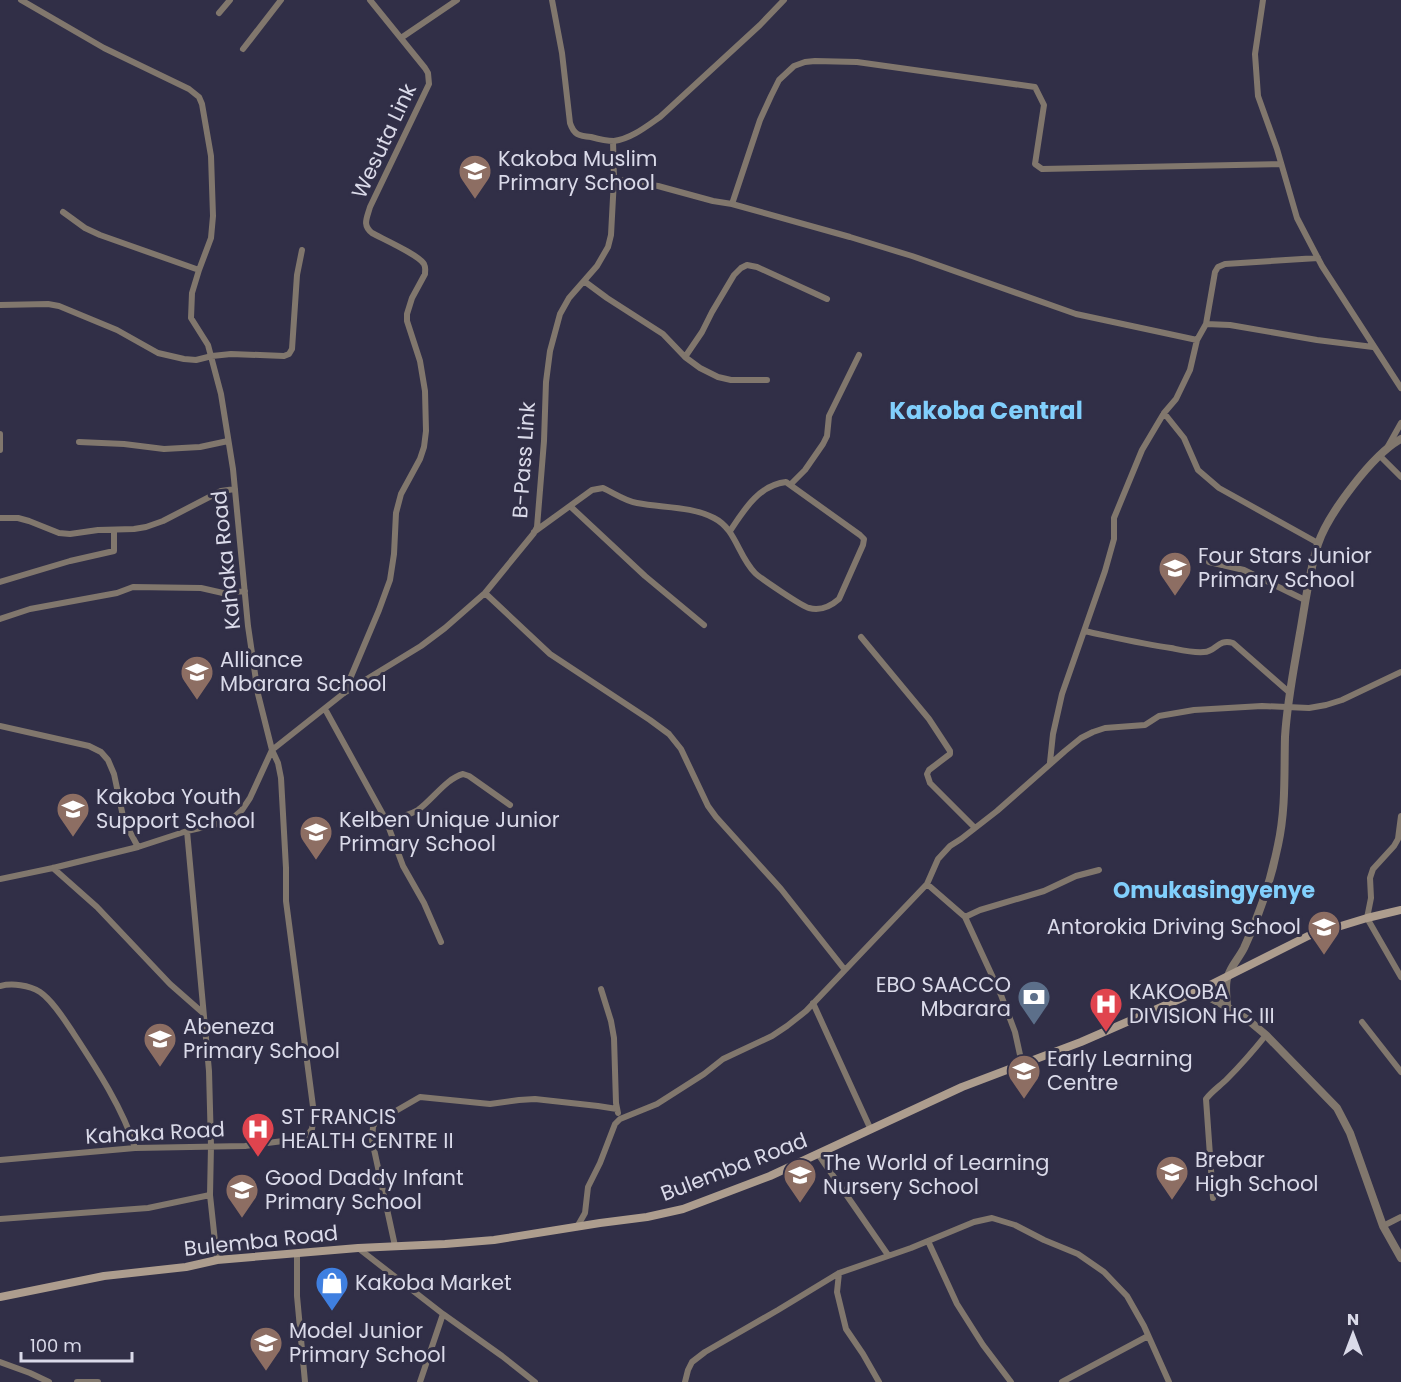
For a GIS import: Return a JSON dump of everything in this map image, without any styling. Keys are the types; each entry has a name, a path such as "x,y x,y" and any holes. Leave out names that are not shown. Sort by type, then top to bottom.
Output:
{"main road":[{"name":"Bulemba Road","path":"0,1297 104,1276 186,1267 217,1260 358,1248 494,1240 647,1217 683,1209 770,1176 962,1087 1081,1042 1198,991 1308,936 1401,910"}],"street":[{"name":"Kahaka Road","path":"0,1160 135,1148 245,1146 298,1139 306,1137 312,1129 314,1114 286,902 281,778 258,694 248,626 235,489 221,394 208,345 191,318 192,293 198,270 211,238 213,200 211,156 202,104 199,97 189,89 104,48 21,0"},
{"path":"219,13 230,0"},
{"path":"243,49 281,0"},
{"name":"Wesuta Link","path":"344,693 390,580 396,513 401,494 420,459 426,431 425,391 420,361 407,321 407,314 426,269 414,255 372,233 366,225 370,207 429,84 428,73 370,0"},
{"path":"400,38 457,0"},
{"path":"552,0 562,53 570,123 573,130 581,136 613,141 645,128 660,117 784,0"},
{"path":"1263,0 1255,54 1258,96 1277,149 1297,218 1318,258 1401,388"},
{"path":"732,204 760,120 779,80 794,66 815,61 857,62 1035,87 1044,105 1035,164 1042,169 1281,164"},
{"name":"B-Pass Link","path":"0,879 138,847 233,818 250,798 272,750 344,693 421,646 485,593 534,533 538,516 550,351 560,314 569,298 597,266 608,247 611,235 614,179 613,141"},
{"path":"614,179 658,186 827,230 912,256 1076,314 1197,340"},
{"path":"63,212 85,228 100,235 198,270"},
{"path":"0,305 48,304 59,306 117,330 158,353 196,360 231,354 284,356 292,349 297,275 302,250"},
{"path":"1050,762 1062,694 1111,550 1114,539 1114,518 1142,450 1176,399 1190,370 1197,340 1206,324 1215,272 1218,267 1225,264 1318,258"},
{"path":"685,357 734,275 747,265 757,267 827,299"},
{"path":"584,281 663,334 685,357 700,368 718,377 731,380 767,380"},
{"path":"1206,324 1230,325 1373,347"},
{"path":"791,484 805,470 823,444 827,436 829,416 859,355"},
{"path":"1164,414 1184,438 1198,470 1219,488 1318,543"},
{"path":"1383,453 1401,423"},
{"path":"0,434 0,450"},
{"path":"1227,1007 1227,977 1243,950 1258,913 1270,879 1278,844 1284,807 1288,707 1305,600 1318,543 1342,501 1369,467 1401,439"},
{"path":"80,442 164,449 200,447 228,441"},
{"path":"1383,453 1401,477"},
{"path":"534,533 592,489 603,488 637,503 706,514 724,524 730,531 736,545 755,573 809,608 823,608 839,599 864,539 786,482 766,489 751,500 730,531"},
{"path":"0,518 18,518 59,533 70,534 146,527 163,521 221,491 235,489"},
{"path":"570,506 645,576 704,625"},
{"path":"0,582 70,561 114,551 114,530"},
{"path":"1209,562 1244,570 1305,600"},
{"path":"0,619 30,609 117,593 140,586 201,588 223,593 245,591"},
{"path":"485,593 550,654 669,734 681,749 708,806 716,817 781,889 845,970"},
{"path":"1084,631 1198,652 1210,651 1222,642 1233,643 1290,693"},
{"path":"861,637 929,719 950,751 950,754 929,770 927,778 975,828"},
{"path":"577,1227 585,1213 588,1187 615,1124 620,1119 657,1104 723,1059 772,1036 787,1026 813,1003 927,884 938,859 950,846 975,828 1038,776 1050,762 1082,738 1105,728 1145,726 1159,716 1194,710 1262,706 1309,708 1326,705 1342,700 1401,672"},
{"path":"325,709 386,820 403,866 424,903 441,942"},
{"path":"0,726 89,746 102,752 114,774 124,821 138,847"},
{"path":"386,820 405,816 420,809 454,778 463,774 510,805"},
{"path":"1401,816 1398,839 1372,869 1371,898 1367,918 1401,977"},
{"path":"187,831 209,1071 210,1195 217,1260"},
{"path":"1394,846 1401,843"},
{"path":"53,868 97,907 170,984 204,1014"},
{"path":"964,916 1044,891 1077,876 1099,870"},
{"path":"927,884 964,916 1001,995 1015,1032 1022,1065"},
{"path":"0,986 23,986 40,992 58,1011 95,1066 130,1130 135,1148"},
{"path":"601,989 614,1038 617,1109 620,1119"},
{"path":"1198,991 1248,1020 1266,1035 1337,1108 1350,1134 1383,1226 1401,1258"},
{"path":"813,1003 871,1130"},
{"path":"1362,1022 1401,1072"},
{"path":"1213,1198 1206,1099 1251,1054 1266,1035"},
{"path":"394,1246 372,1140 375,1123 420,1097 490,1104 536,1099 617,1109"},
{"path":"818,1154 888,1255"},
{"path":"0,1219 148,1208 210,1195"},
{"path":"1383,1226 1401,1217"},
{"path":"685,1382 692,1362 705,1352 839,1273 974,1222 999,1219 1078,1254 1104,1272 1127,1296 1169,1382"},
{"path":"928,1241 957,1304 983,1346 1011,1382"},
{"path":"358,1248 535,1382"},
{"path":"297,1253 297,1296 304,1382"},
{"path":"839,1273 837,1292 846,1329 863,1354 877,1382"},
{"path":"420,1382 443,1314"},
{"path":"1062,1382 1148,1336"},
{"path":"0,1362 30,1372 49,1382"},
{"path":"77,1382 98,1382"}],"place":[{"name":"Kakoba Muslim Primary School","path":"475,200"},
{"name":"Four Stars Junior Primary School","path":"1175,597"},
{"name":"Alliance Mbarara School","path":"197,701"},
{"name":"Kakoba Youth Support School","path":"73,838"},
{"name":"Kelben Unique Junior Primary School","path":"316,861"},
{"name":"Antorokia Driving School","path":"1324,956"},
{"name":"EBO SAACCO Mbarara","path":"1034,1026"},
{"name":"KAKOOBA DIVISION HC III","path":"1106,1033"},
{"name":"Abeneza Primary School","path":"160,1068"},
{"name":"Early Learning Centre","path":"1024,1100"},
{"name":"ST FRANCIS HEALTH CENTRE II","path":"258,1158"},
{"name":"Brebar High School","path":"1172,1201"},
{"name":"The World of Learning Nursery School","path":"800,1204"},
{"name":"Good Daddy Infant Primary School","path":"242,1219"},
{"name":"Kakoba Market","path":"332,1312"},
{"name":"Model Junior Primary School","path":"266,1372"}],"district":[{"name":"Kakoba Central","path":"986,411"},
{"name":"Omukasingyenye","path":"1214,890"}]}
